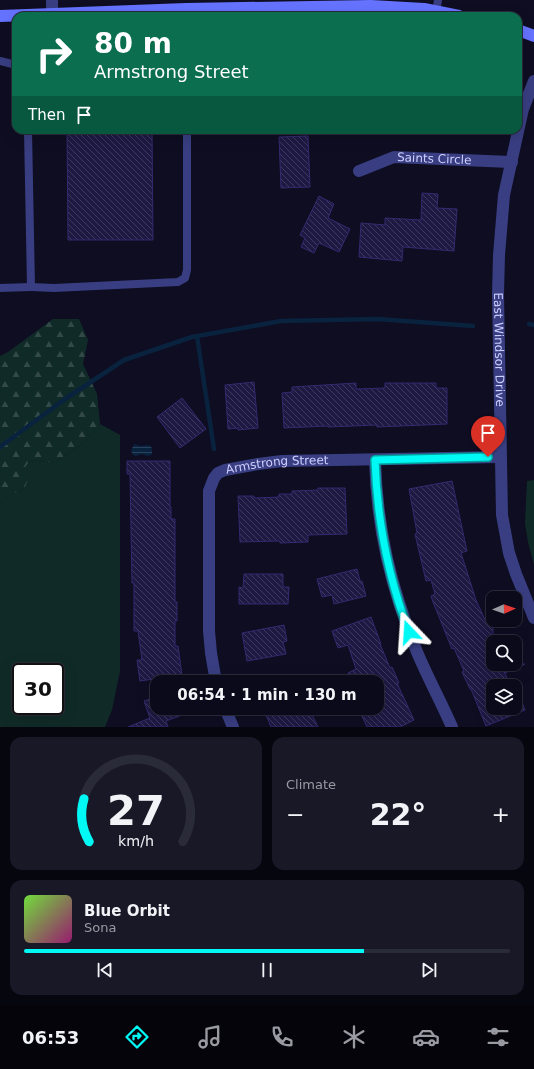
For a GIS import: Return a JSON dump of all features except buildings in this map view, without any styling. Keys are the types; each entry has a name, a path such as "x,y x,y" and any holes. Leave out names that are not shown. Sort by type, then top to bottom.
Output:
{"street":[{"path":"52,0 52,12"},
{"path":"186,12 269,4 371,6 424,9 437,6 450,12"},
{"path":"0,16 12,16"},
{"path":"522,32 534,36"},
{"name":"East Windsor Drive","path":"522,113 534,81"},
{"name":"East Windsor Drive","path":"518,134 504,195 499,255 500,457 502,515 505,535 516,574 534,618"},
{"name":"Saints Circle","path":"359,171 394,157 512,162"},
{"name":"Armstrong Street","path":"215,675 211,653 209,623 209,491 214,478 218,473 225,470 258,464 282,462 500,457"},
{"path":"375,460 376,484 383,540 394,587 418,654 452,727"},
{"path":"228,715 233,727"}],"lane":[{"path":"0,61 12,64"},
{"path":"28,134 31,287"},
{"path":"0,288 54,288 178,282 185,278 187,270 187,134"}],"green space":[{"path":"53,319 79,319 88,340 83,364 97,394 100,424 83,443 54,463 30,460 24,469 29,477 25,487 0,502 0,356 8,352"},
{"path":"100,424 120,435 120,671 112,710 105,727 0,727 0,502 25,487 24,469 30,460 54,463 83,443"},
{"path":"534,480 534,565 525,524 527,481"}],"water":[{"path":"134,444 140,446 151,446 152,454 148,456 142,454 136,456 133,455 131,451"}],"waterway":[{"path":"0,447 65,399 124,360 192,337 281,321 378,319 473,326"},
{"path":"529,324 534,325"},
{"path":"197,336 214,449"}],"route":[{"path":"409,632 394,587 384,547 378,512 375,460 488,457"}]}
